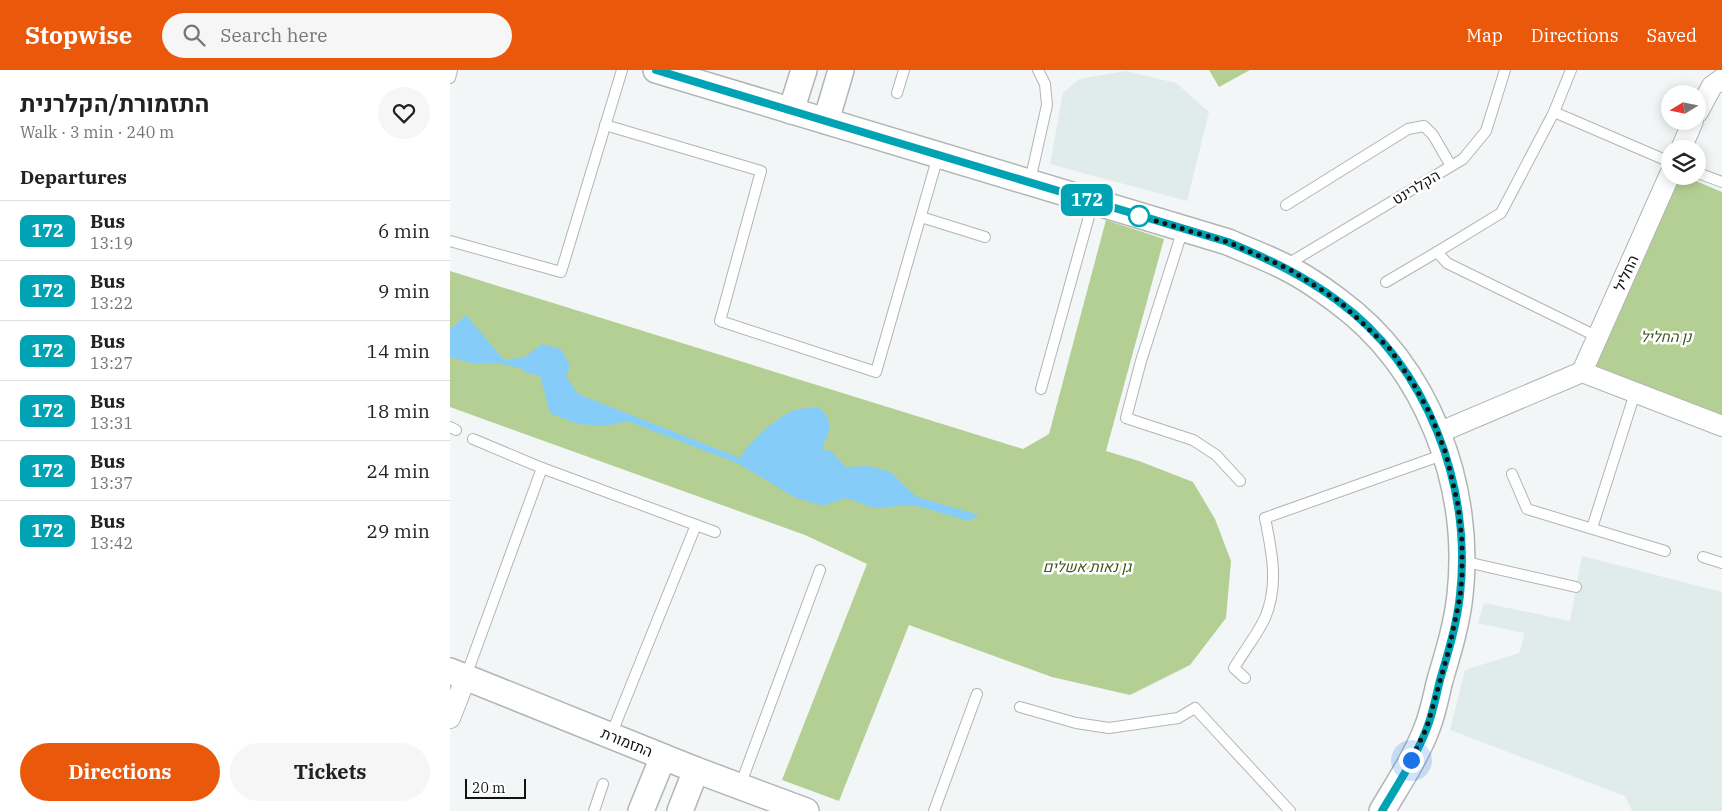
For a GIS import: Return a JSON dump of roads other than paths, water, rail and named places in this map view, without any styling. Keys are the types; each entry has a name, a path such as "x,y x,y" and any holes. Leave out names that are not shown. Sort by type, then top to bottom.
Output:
{"street":[{"path":"656,70 1228,242 1284,266 1339,301 1390,349 1431,415 1442,443 1458,505 1462,561 1460,597 1449,649 1427,727 1382,811"},
{"path":"791,111 804,70"},
{"path":"826,121 841,70"},
{"path":"1706,97 1712,86 1722,79"},
{"name":"החליל","path":"1582,372 1665,185"},
{"path":"1442,443 1582,372 1722,426"},
{"path":"450,718 458,674"},
{"name":"התזמורת","path":"458,674 696,770 806,811"},
{"path":"641,811 663,756"},
{"path":"680,811 696,770"}],"lane":[{"path":"450,241 561,272 622,70"},
{"path":"897,93 904,70"},
{"path":"1030,182 1047,105 1045,84 1038,70"},
{"name":"הקלרינט","path":"1284,266 1463,159 1486,131 1505,70"},
{"path":"1386,282 1501,213 1554,112 1570,70"},
{"path":"1554,112 1661,158"},
{"path":"606,125 761,170 720,321 876,372 939,155"},
{"path":"1286,205 1408,129 1424,126 1433,135 1451,166"},
{"path":"1706,175 1722,182"},
{"path":"1041,389 1093,202"},
{"path":"921,217 985,237"},
{"path":"1183,229 1141,361 1126,418 1193,440 1216,455 1240,481"},
{"path":"1437,252 1447,263 1598,336"},
{"path":"1592,528 1635,393"},
{"path":"473,439 542,468 715,532"},
{"path":"1245,678 1234,668 1265,617 1273,586 1273,556 1264,518 1442,443"},
{"path":"458,674 542,468"},
{"path":"1512,474 1527,509 1665,551"},
{"path":"611,735 696,525"},
{"path":"1703,557 1722,563"},
{"path":"1462,561 1576,587"},
{"path":"740,786 820,570"},
{"path":"934,811 977,694"},
{"path":"1020,707 1076,723 1109,728 1178,718 1195,708 1290,811"},
{"path":"594,811 603,784"}],"water":[{"path":"466,315 504,360 525,357 542,344 561,349 570,366 566,376 578,394 740,458 756,438 785,415 795,410 819,407 829,422 829,431 822,449 831,451 846,467 868,466 889,471 917,497 979,515 968,521 914,505 874,508 846,498 823,506 796,498 737,463 627,421 606,426 578,424 550,413 540,376 527,373 520,368 497,363 470,363 450,357 450,327 453,327"}],"park label":[{"name":"נן החליל","path":"1666,336"},
{"name":"גן נאות אשלים","path":"1087,566"}]}
